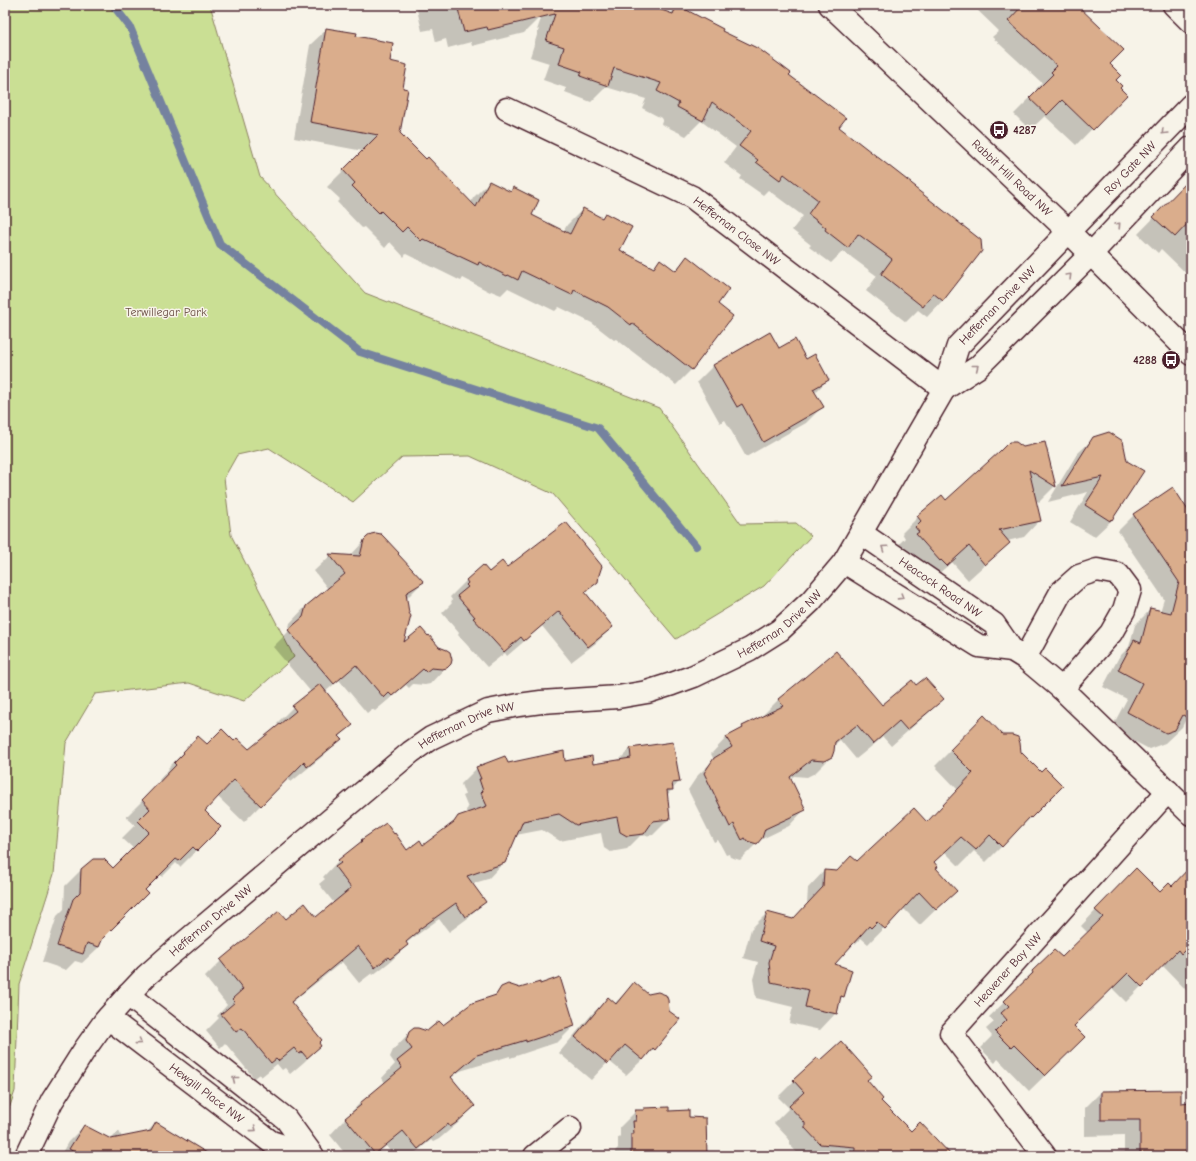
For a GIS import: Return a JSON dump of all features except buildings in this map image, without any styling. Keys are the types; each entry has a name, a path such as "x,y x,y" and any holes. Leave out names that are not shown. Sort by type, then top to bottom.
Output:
{"street":[{"name":"Rabbit Hill Road NW","path":"830,5 1068,231 1191,354"},
{"path":"1174,5 1191,22"},
{"name":"Roy Gate NW","path":"1068,231 1191,104"},
{"name":"Heffernan Close NW","path":"507,109 692,197 944,389"},
{"path":"1091,254 1191,148"},
{"name":"Heffernan Drive NW","path":"26,1156 52,1101 85,1049 108,1018 146,976 411,752 431,738 488,712 519,705 541,702 618,698 647,692 694,676 750,649 780,630 811,601 844,562 944,389 958,346 1068,231"},
{"name":"Heffernan Drive NW","path":"944,389 978,367 1091,254"},
{"name":"Heacock Road NW","path":"862,532 994,624 1018,654 1062,689 1191,814"},
{"path":"844,562 979,646 1018,654 1061,592 1079,576 1097,570 1118,574 1130,590 1124,610 1111,633 1062,689"},
{"name":"Heavener Bay NW","path":"1045,1156 950,1033 1168,791"},
{"name":"Hewgill Place NW","path":"128,995 286,1119 312,1155"},
{"name":"Hewgill Place NW","path":"108,1018 271,1142 312,1155"},
{"path":"535,1156 570,1128"}],"green space":[{"name":"Terwillegar Park","path":"5,5 210,5 260,177 365,293 659,408 741,524 796,523 811,536 764,586 676,639 553,494 470,456 402,457 353,502 269,448 237,455 224,478 231,535 294,657 244,701 189,683 95,694 66,743 54,874 19,984 15,1091 5,1121"}],"waterway":[{"path":"113,5 130,27 220,244 360,352 598,428 696,546"}],"place":[{"name":"4287","path":"999,130"},
{"name":"4288","path":"1171,360"}]}
